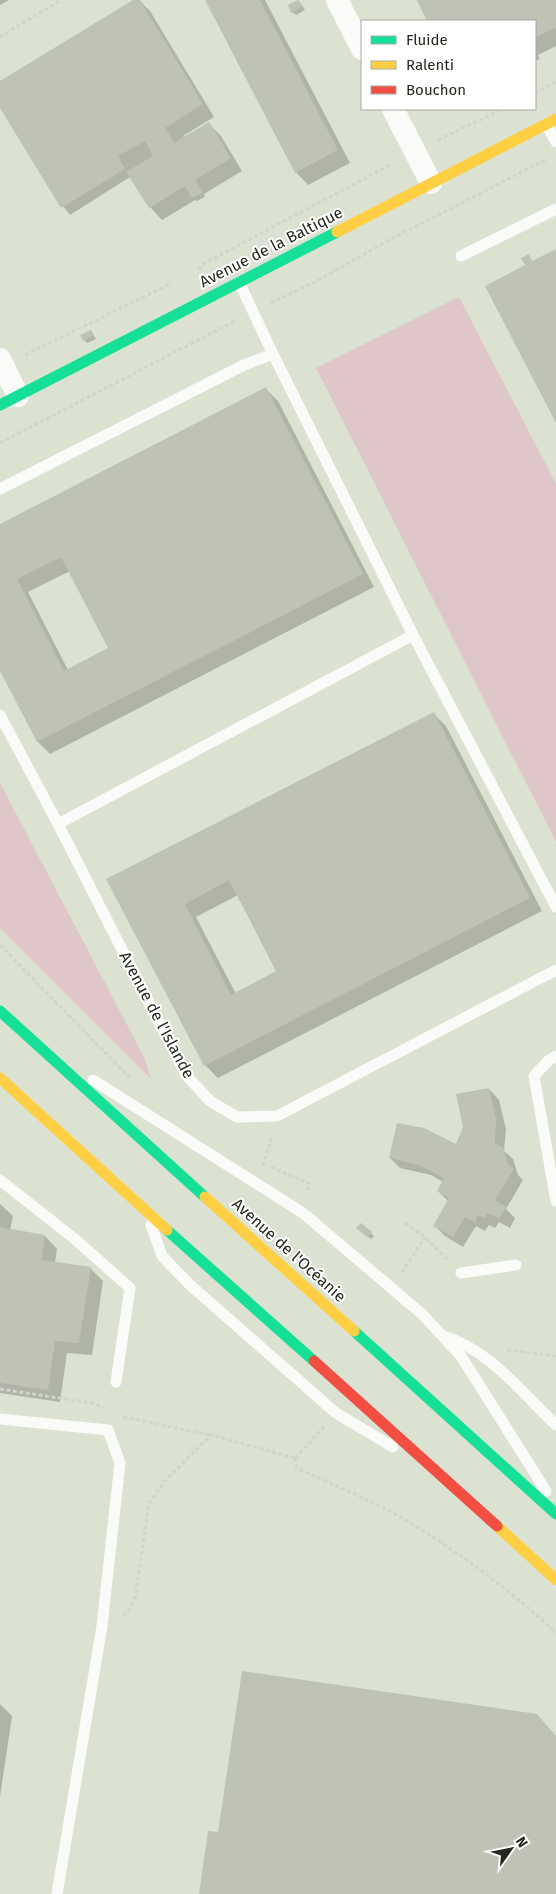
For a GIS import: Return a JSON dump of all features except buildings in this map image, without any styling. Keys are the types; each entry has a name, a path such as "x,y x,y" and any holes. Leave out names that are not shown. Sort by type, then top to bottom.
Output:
{"main road":[{"name":"Avenue de la Baltique","path":"9,400 551,121"},
{"path":"5,1000 37,1045"},
{"name":"Avenue de l'Océanie","path":"0,1011 556,1514"},
{"path":"0,1078 147,1214 445,1478 556,1580"},
{"path":"23,1115 147,1214"}],"street":[{"path":"337,0 361,47"},
{"path":"394,110 431,183"},
{"path":"0,360 9,400"}],"lane":[{"path":"551,121 556,142"},
{"path":"461,256 556,209"},
{"path":"239,282 254,311 272,354 413,635 556,907"},
{"path":"0,489 244,365 272,354"},
{"path":"58,824 413,635"},
{"name":"Avenue de l'Islande","path":"0,715 186,1075 210,1101 237,1117 277,1116 556,970"},
{"path":"37,1045 303,1213 422,1314 461,1356 556,1507"},
{"path":"556,1056 548,1061 534,1076 556,1201"},
{"path":"0,1180 76,1240 130,1288 116,1382"},
{"path":"147,1214 162,1256 190,1286 336,1413 445,1478"},
{"path":"461,1273 516,1266"},
{"path":"441,1335 459,1340 487,1358 556,1425"},
{"path":"0,1418 108,1430 120,1463 102,1626 57,1894"}],"path":[{"path":"0,37 61,0"},
{"path":"536,92 556,82"},
{"path":"196,274 203,264 393,164 394,154 412,146 440,140 502,110"},
{"path":"0,443 254,311 317,281 392,238 446,213 549,158"},
{"path":"0,360 27,354 162,286 179,280"},
{"path":"260,1172 264,1164 277,1116"},
{"path":"405,1223 425,1237 461,1273"},
{"path":"393,1270 400,1275 425,1237"},
{"path":"503,1350 556,1356"},
{"path":"102,1626 128,1612 135,1598 149,1503 165,1481 211,1435 296,1458 297,1468 371,1502 417,1527 488,1577 556,1633"}],"shaded area":[{"path":"459,297 556,484 556,842 316,368"},
{"path":"0,783 145,1059 151,1079 0,928"}],"traffic: fast":[{"path":"0,405 337,232"},
{"path":"0,1011 205,1197"},
{"path":"167,1230 314,1361"},
{"path":"354,1331 556,1514"}],"traffic: slow":[{"path":"337,232 556,119"},
{"path":"0,1078 167,1230"},
{"path":"205,1197 354,1331"},
{"path":"497,1526 556,1580"}],"traffic: jam":[{"path":"314,1361 497,1526"}]}
